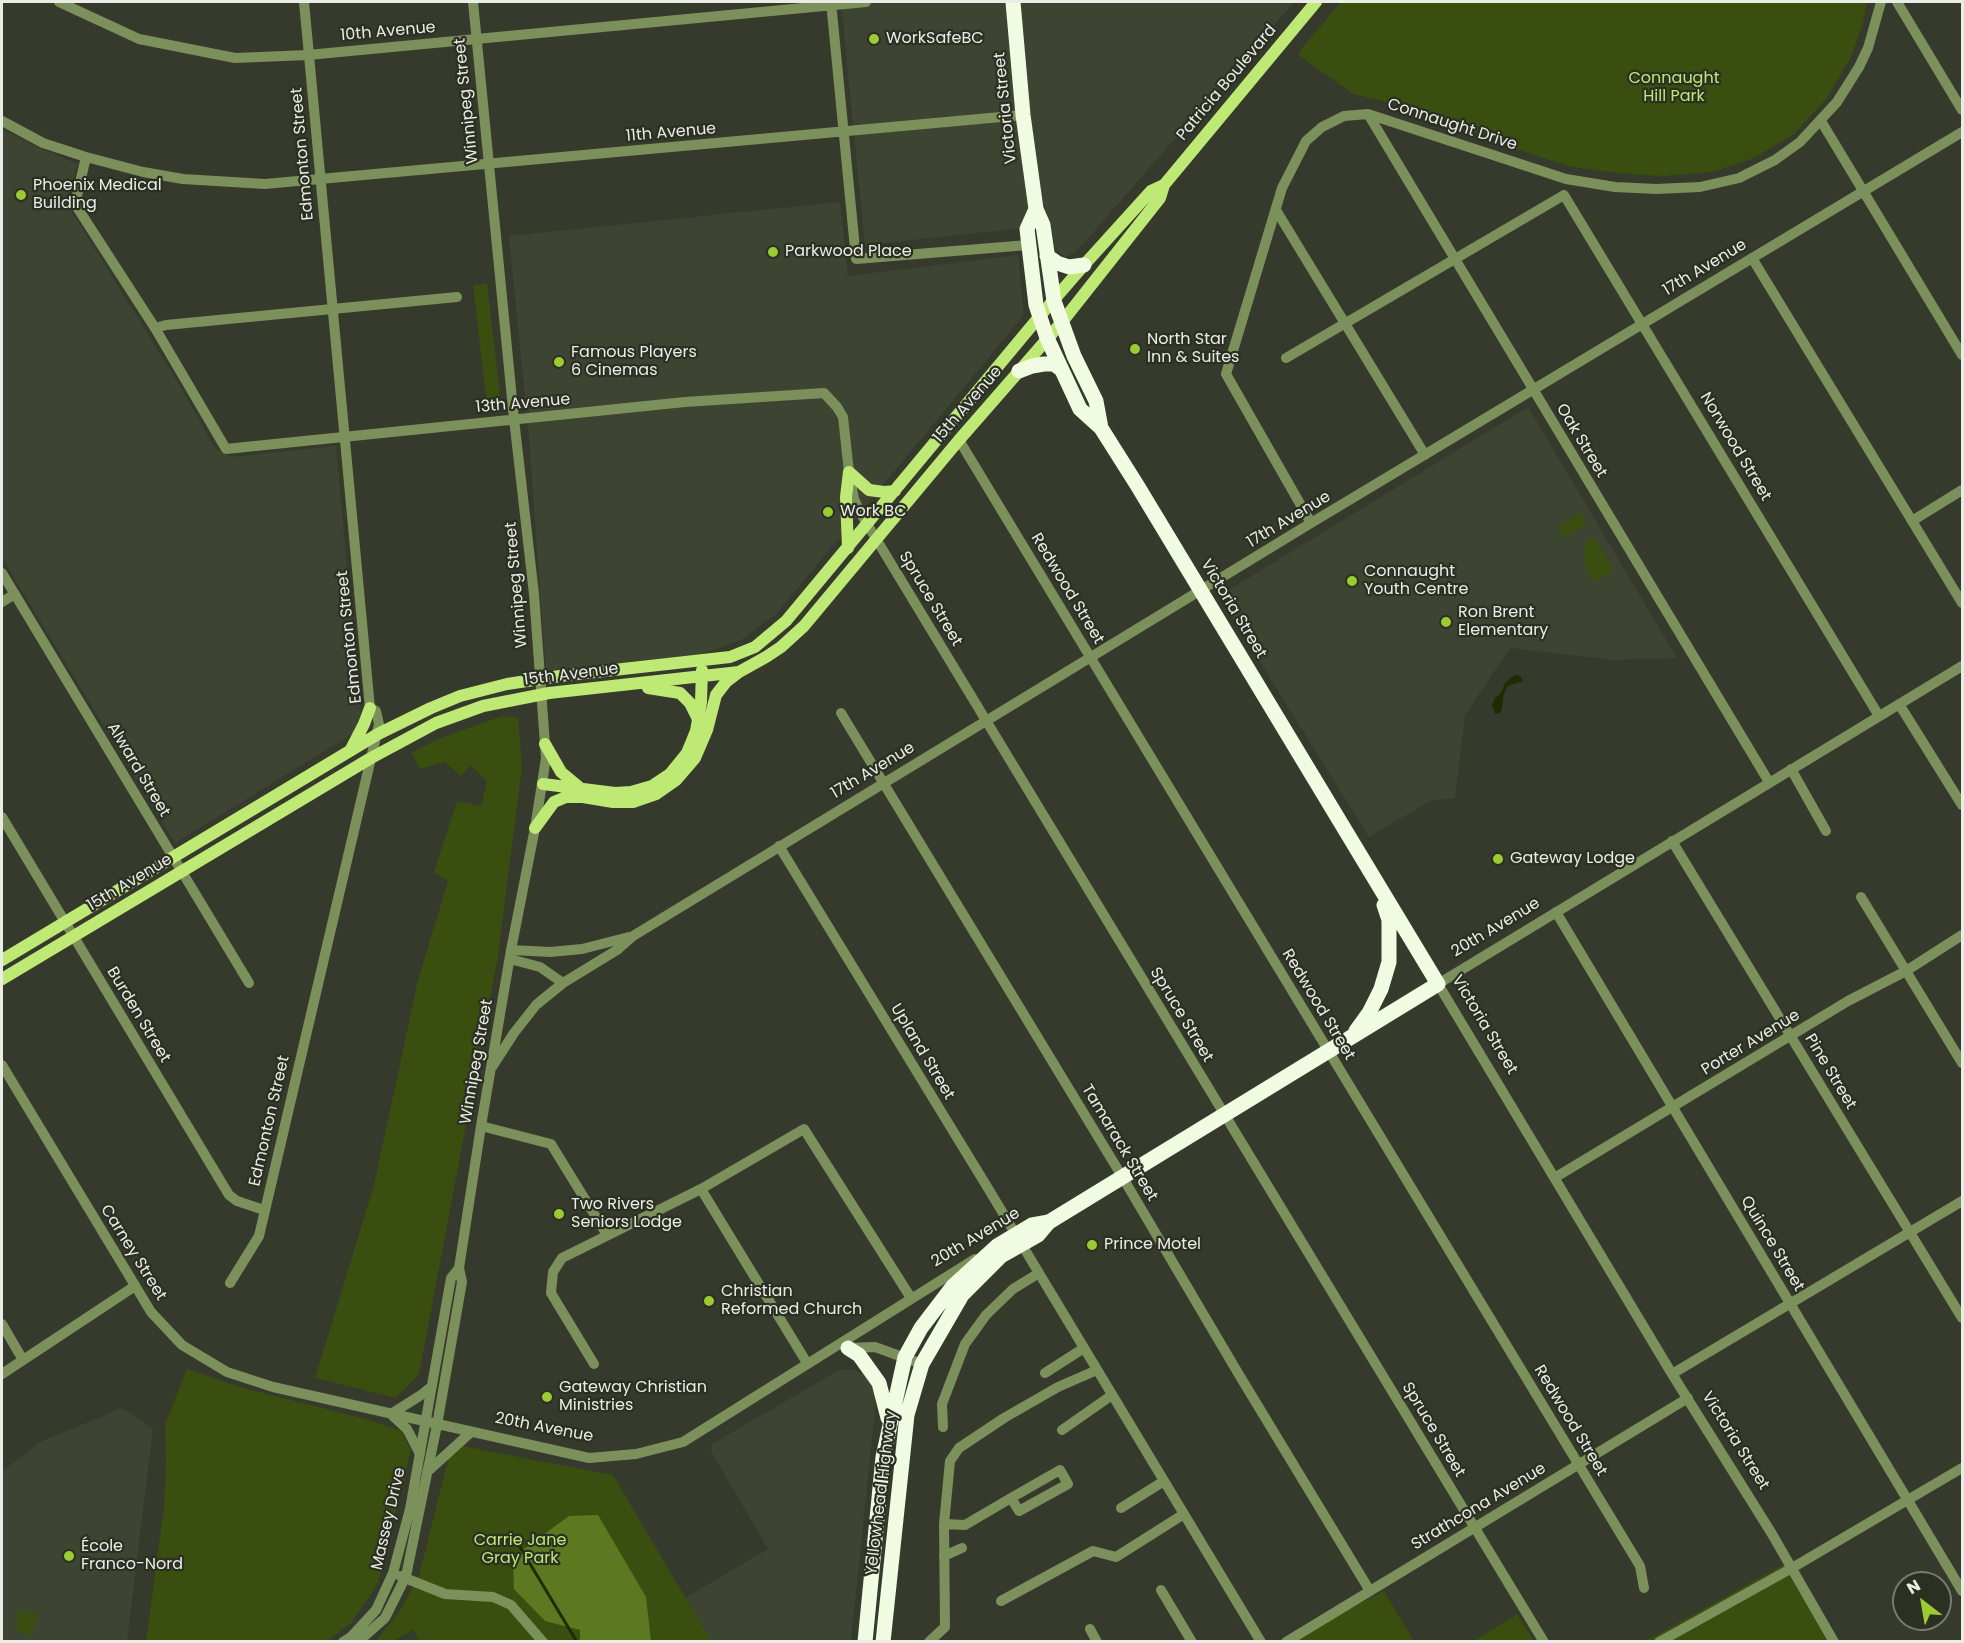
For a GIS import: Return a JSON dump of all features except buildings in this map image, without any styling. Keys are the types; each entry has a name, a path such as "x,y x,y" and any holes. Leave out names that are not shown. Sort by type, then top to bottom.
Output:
{"highway":[{"name":"Victoria Street","path":"1012,2 1023,116 1036,209 1043,225 1054,301 1074,356 1096,401 1101,428"},
{"name":"Victoria Street","path":"1036,209 1027,229 1032,280 1039,316 1080,409 1101,428 1438,984"},
{"path":"1047,256 1056,263 1069,267 1084,265"},
{"path":"1019,371 1044,364 1054,364 1062,370"},
{"path":"1349,1039 1369,1014 1381,989 1389,962 1389,920 1380,887"},
{"name":"20th Avenue","path":"997,1246 1019,1240 1032,1225 1049,1222 1438,984"},
{"name":"Yellowhead Highway","path":"883,1641 907,1415 922,1364 962,1295 1019,1240"},
{"name":"Yellowhead Highway","path":"865,1641 883,1457 905,1357 921,1328 953,1286 997,1246"},
{"path":"848,1348 859,1355 879,1383 889,1422"}],"main road":[{"name":"Patricia Boulevard","path":"1062,322 1160,198 1164,184 1316,2"},
{"name":"Patricia Boulevard","path":"1054,301 1150,190 1164,184"},
{"name":"15th Avenue","path":"2,960 378,734 431,708 460,696 507,684 730,657 755,647 786,621 1039,316 1054,301"},
{"name":"15th Avenue","path":"2,980 410,735 445,719 508,700 739,672 766,657 797,633 959,440 1062,322"},
{"path":"849,472 869,490 895,491"},
{"path":"848,548 846,497 849,472"},
{"path":"543,784 615,793 631,792 652,786 670,774 687,753 698,719 703,660"},
{"path":"536,828 554,802 566,796 633,802 656,794 676,780 695,758 707,730 716,694 739,672"},
{"path":"626,685 680,693 690,703 698,719"},
{"path":"350,752 370,708"},
{"path":"545,744 561,772 580,788"}],"street":[{"name":"10th Avenue","path":"59,2 139,39 235,58 308,55 831,3 866,2"},
{"name":"Edmonton Street","path":"230,1283 259,1236 379,724 376,711 370,708 303,2"},
{"name":"Winnipeg Street","path":"431,1423 462,1282 459,1268 481,1126 536,828 546,758 534,594 514,419 473,2"},
{"name":"Connaught Drive","path":"1311,523 1226,374 1282,188 1306,141 1322,128 1344,116 1368,114 1566,179 1615,187 1656,189 1700,187 1739,178 1774,160 1800,142 1838,102 1868,48 1881,2"},
{"path":"1897,2 1962,110"},
{"path":"831,3 856,260 1028,245"},
{"name":"Oak Street","path":"1368,114 1769,783"},
{"name":"11th Avenue","path":"2,121 43,143 158,176 265,184 1023,116"},
{"path":"1821,121 1962,355"},
{"name":"17th Avenue","path":"492,1067 526,1016 549,994 616,950 633,936 1311,523 1962,132"},
{"path":"86,157 75,204 155,328 166,325 457,297"},
{"path":"1286,358 1564,195 1566,179"},
{"name":"Norwood Street","path":"1564,195 1879,716"},
{"path":"1276,210 1425,455"},
{"path":"1752,258 1962,603"},
{"name":"13th Avenue","path":"155,328 226,449 685,402 824,393"},
{"name":"Spruce Street","path":"824,393 843,417 854,499 868,524 985,721 1544,1641"},
{"name":"Redwood Street","path":"959,440 1640,1566 1644,1588"},
{"path":"1912,521 1962,490"},
{"name":"Alward Street","path":"2,573 249,982"},
{"path":"2,603 15,594"},
{"name":"20th Avenue","path":"1438,984 1962,666"},
{"path":"1899,704 1962,805"},
{"name":"Tamarack Street","path":"841,713 1370,1591"},
{"path":"1791,769 1826,831"},
{"name":"Burden Street","path":"2,818 229,1196 264,1210"},
{"name":"Pine Street","path":"1672,841 1962,1318"},
{"name":"Upland Street","path":"779,846 1261,1641"},
{"path":"1861,897 1962,1063"},
{"name":"Quince Street","path":"1556,912 1962,1591"},
{"name":"Porter Avenue","path":"1556,1177 1848,1001 1906,971 1962,935"},
{"name":"17th Avenue","path":"511,954 582,949 633,936"},
{"path":"511,954 540,967 563,983"},
{"name":"Victoria Street","path":"1438,984 1834,1641"},
{"name":"Carney Street","path":"2,1065 151,1312 182,1345 227,1372 273,1388 431,1423"},
{"path":"481,1126 551,1144 607,1235"},
{"path":"594,1364 551,1293 553,1272 562,1258 701,1189 804,1129 910,1298"},
{"path":"701,1189 807,1363"},
{"path":"1672,1374 1962,1201"},
{"name":"20th Avenue","path":"431,1423 589,1458 636,1454 683,1442 910,1298 997,1246"},
{"name":"Winnipeg Street","path":"431,1423 432,1386 451,1278 459,1268"},
{"path":"942,1427 942,1404 965,1344 986,1315 1013,1290 1039,1273"},
{"path":"2,1374 135,1286"},
{"path":"2,1324 23,1360"},
{"name":"20th Avenue","path":"832,1349 875,1347 922,1364"},
{"path":"1045,1373 1084,1348"},
{"path":"929,1641 945,1627 944,1524 950,1461 959,1448 1004,1418 1097,1370"},
{"path":"420,1454 407,1429 391,1414 432,1386"},
{"path":"1062,1430 1112,1395"},
{"name":"Strathcona Avenue","path":"1286,1641 1688,1398"},
{"name":"Massey Drive","path":"343,1641 351,1637 376,1610 393,1574 410,1509 420,1454 431,1423"},
{"name":"Massey Drive","path":"358,1641 385,1617 405,1578 427,1472 431,1423"},
{"path":"427,1472 471,1432"},
{"path":"1659,1641 1791,1568 1962,1468"},
{"path":"944,1524 965,1525 1011,1498 1060,1470 1068,1484 1019,1511 1011,1498"},
{"path":"1121,1508 1164,1481"},
{"path":"1001,1600 1093,1551 1116,1557 1184,1514"},
{"path":"944,1556 962,1548"},
{"path":"393,1574 444,1594 493,1597 511,1605 543,1641"},
{"path":"1161,1590 1192,1641"},
{"path":"1090,1629 1097,1641"}],"shaded area":[{"path":"841,2 1294,2 1076,252 1065,257 1055,249 1051,225 865,245"},
{"path":"2,129 78,164 67,199 73,214 180,386 215,448 231,457 336,446 362,728 175,843 2,558"},
{"name":"Parkwood Place","path":"840,202 848,276 1018,255 1024,315 776,614 741,640 701,654 546,671 528,425 509,236"},
{"name":"Ron Brent Elementary","path":"1528,407 1677,658 1614,660 1510,648 1465,715 1455,798 1432,800 1369,837 1219,596"},
{"path":"1515,675 1520,676 1523,681 1508,686 1501,712 1495,714 1492,705 1495,698 1501,693 1505,683"},
{"path":"841,1369 855,1370 865,1375 871,1381 876,1400 851,1641 711,1641 685,1598 768,1549 711,1451 712,1444"},
{"name":"École Franco-Nord","path":"122,1408 153,1429 127,1641 2,1642 2,1471 40,1442"}],"green space":[{"name":"Connaught Hill Park","path":"1341,2 1867,2 1863,23 1851,57 1827,98 1794,134 1754,158 1712,172 1664,176 1615,173 1568,166 1525,152 1423,111 1353,94 1297,54"},
{"path":"487,284 501,403 487,405 473,285"},
{"path":"1580,513 1587,525 1563,538 1557,527"},
{"path":"1594,537 1614,570 1595,582 1585,566 1584,543"},
{"path":"502,716 518,718 522,767 498,956 419,1374 396,1398 315,1378 374,1185 418,980 448,881 434,872 457,801 481,806 487,782 471,765 461,776 445,762 420,769 411,753 441,738"},
{"path":"187,1369 240,1387 369,1420 401,1431 411,1450 378,1584 351,1623 327,1641 146,1641 164,1507 165,1424"},
{"name":"Carrie Jane Gray Park","path":"452,1444 613,1475 711,1641 420,1642 413,1630 393,1641 375,1642 399,1612 419,1576"},
{"path":"598,1515 646,1597 651,1641 580,1641 580,1630 545,1621 514,1589 513,1557 569,1516"},
{"path":"1786,1563 1832,1642 1644,1642"},
{"path":"1384,1591 1414,1641 1284,1642"},
{"path":"18,1610 37,1613 33,1635 16,1632"},
{"path":"1517,1614 1534,1641 1477,1641 1477,1639"}],"waterway":[{"path":"520,1547 577,1642"}],"place":[{"name":"WorkSafeBC","path":"874,39"},
{"name":"Phoenix Medical Building","path":"21,195"},
{"name":"Parkwood Place","path":"773,252"},
{"name":"North Star Inn & Suites","path":"1135,349"},
{"name":"Famous Players 6 Cinemas","path":"559,362"},
{"name":"Work BC","path":"828,512"},
{"name":"Connaught Youth Centre","path":"1352,581"},
{"name":"Ron Brent Elementary","path":"1446,622"},
{"name":"Gateway Lodge","path":"1498,859"},
{"name":"Two Rivers Seniors Lodge","path":"559,1214"},
{"name":"Prince Motel","path":"1092,1245"},
{"name":"Christian Reformed Church","path":"709,1301"},
{"name":"Gateway Christian Ministries","path":"547,1397"},
{"name":"École Franco-Nord","path":"69,1556"}]}
